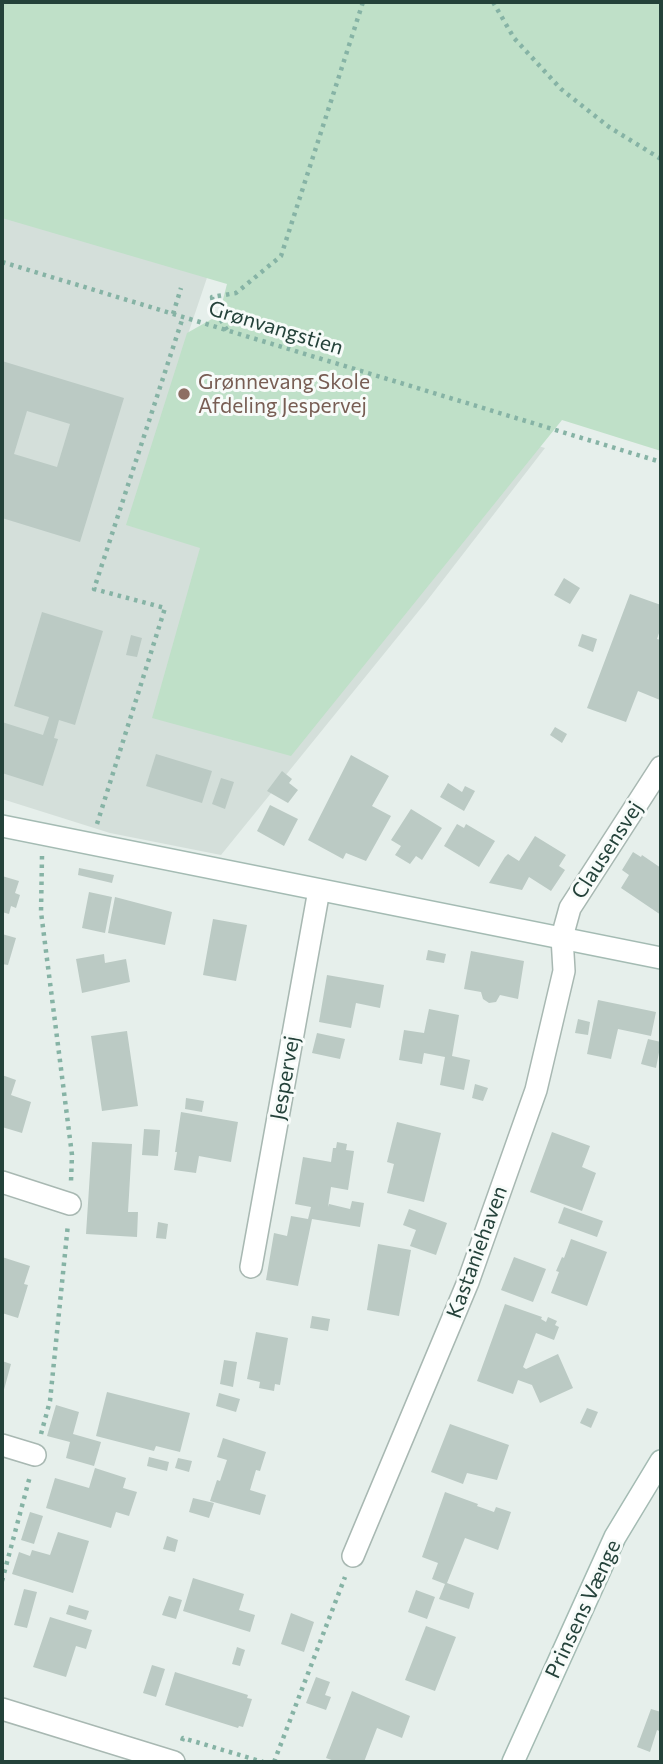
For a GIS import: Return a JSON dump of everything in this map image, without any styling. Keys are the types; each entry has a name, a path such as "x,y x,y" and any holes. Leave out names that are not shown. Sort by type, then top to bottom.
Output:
{"street":[{"name":"Clausensvej","path":"562,937 570,908 661,767"},
{"path":"2,826 661,958"},
{"name":"Jespervej","path":"251,1266 320,890"},
{"name":"Kastaniehaven","path":"353,1556 468,1282 536,1090 564,971 562,937"},
{"path":"2,1182 70,1204"},
{"path":"2,1445 36,1455"},
{"name":"Prinsens Vænge","path":"513,1762 615,1537 661,1461"},
{"path":"2,1709 177,1756"}],"path":[{"path":"227,330 214,309 212,297 236,293 281,256 363,2"},
{"path":"493,2 514,38 561,89 609,127 661,159"},
{"name":"Grønvangstien","path":"2,262 661,461"},
{"path":"173,314 181,288"},
{"path":"90,844 165,608 94,589 183,317"},
{"path":"274,1762 353,1556"},
{"path":"177,1756 183,1738 263,1762"}],"shaded area":[{"name":"Grønnevang Skole Afdeling Jespervej","path":"2,2 300,2 186,340 545,448 426,602 221,855 110,833 2,799"}],"green space":[{"path":"2,2 661,2 661,451 562,420 291,756 152,718 200,548 126,525 187,333 219,315 227,284 2,218"}],"building":[{"path":"2,361 124,398 80,542 2,518","holes":["27,411 70,424 57,467 14,454"]},
{"path":"564,578 580,588 570,604 554,595"},
{"path":"630,594 661,605 661,627 657,639 661,640 661,698 660,700 638,691 626,722 587,708"},
{"path":"42,612 103,631 75,725 59,720 54,738 58,739 43,786 2,773 2,722 43,735 49,717 14,706"},
{"path":"582,634 597,639 593,652 578,646"},
{"path":"131,635 142,638 137,657 126,655"},
{"path":"555,727 567,734 562,743 550,735"},
{"path":"156,754 212,771 202,803 146,786"},
{"path":"351,755 389,776 372,806 391,816 366,861 346,853 343,859 308,840"},
{"path":"282,771 292,779 289,783 298,790 288,803 267,791"},
{"path":"221,778 234,782 225,809 212,804"},
{"path":"448,783 462,792 465,786 475,791 464,811 440,797"},
{"path":"270,805 298,819 284,846 257,831"},
{"path":"411,809 442,828 422,860 416,856 410,864 395,855 401,846 391,840"},
{"path":"457,824 464,828 466,824 495,841 479,867 444,846"},
{"path":"535,836 566,855 559,866 565,870 551,891 529,877 522,890 489,883 505,857 508,854 519,861"},
{"path":"633,852 661,868 661,915 621,888 629,875 622,870"},
{"path":"79,868 114,875 112,883 78,875"},
{"path":"2,876 19,881 15,893 20,895 16,908 11,906 9,914 2,912"},
{"path":"89,892 112,897 105,933 82,928"},
{"path":"115,897 172,912 165,945 108,933"},
{"path":"213,919 247,925 236,981 203,975"},
{"path":"2,934 16,938 8,965 2,964"},
{"path":"428,950 446,954 444,963 426,960"},
{"path":"471,951 524,961 518,999 500,995 496,1002 489,1003 483,999 481,992 464,989"},
{"path":"104,954 105,963 126,959 130,982 82,993 76,959"},
{"path":"327,975 384,985 380,1008 356,1003 351,1028 319,1022"},
{"path":"598,1000 656,1012 651,1036 618,1029 611,1059 587,1054"},
{"path":"429,1009 459,1015 452,1056 470,1060 464,1090 440,1085 445,1057 424,1053 422,1064 399,1060 404,1030 424,1033"},
{"path":"578,1019 590,1022 588,1035 575,1033"},
{"path":"127,1031 138,1106 102,1111 91,1036"},
{"path":"317,1033 345,1039 340,1059 312,1053"},
{"path":"648,1039 661,1042 656,1068 641,1064"},
{"path":"2,1075 16,1080 11,1095 31,1102 22,1133 2,1127"},
{"path":"475,1084 488,1088 483,1101 472,1098"},
{"path":"186,1098 204,1101 202,1112 185,1109"},
{"path":"181,1112 238,1122 231,1162 199,1156 196,1173 174,1170"},
{"path":"397,1122 441,1133 424,1202 387,1193 394,1164 387,1162"},
{"path":"144,1129 160,1130 158,1156 142,1155"},
{"path":"552,1132 590,1146 582,1167 596,1173 582,1211 530,1192"},
{"path":"92,1142 132,1144 128,1212 138,1212 137,1237 86,1234"},
{"path":"337,1142 347,1144 346,1150 354,1151 348,1190 331,1187 328,1207 329,1204 350,1209 352,1201 364,1203 360,1227 312,1219 298,1286 266,1280 274,1233 287,1236 291,1216 308,1219 311,1207 295,1204 303,1157 331,1162 333,1148 336,1148"},
{"path":"564,1207 603,1221 597,1237 558,1223"},
{"path":"409,1209 447,1223 436,1255 410,1246 416,1230 403,1225"},
{"path":"158,1222 168,1224 166,1239 156,1238"},
{"path":"571,1239 607,1252 587,1306 551,1293 559,1272 556,1271"},
{"path":"378,1244 411,1250 399,1316 367,1310"},
{"path":"2,1257 30,1266 24,1284 28,1285 18,1318 2,1313"},
{"path":"514,1257 546,1269 533,1302 501,1290"},
{"path":"505,1304 542,1317 546,1322 548,1317 557,1321 555,1325 559,1327 554,1340 536,1333 523,1367 526,1369 558,1354 573,1388 540,1403 532,1385 518,1380 513,1394 477,1381"},
{"path":"312,1316 330,1319 328,1331 310,1328"},
{"path":"256,1332 288,1338 280,1385 275,1384 274,1391 259,1388 260,1382 247,1379"},
{"path":"224,1360 237,1362 233,1387 220,1384"},
{"path":"2,1361 11,1364 2,1397"},
{"path":"107,1392 190,1413 180,1452 156,1446 154,1451 96,1436"},
{"path":"219,1393 240,1399 236,1412 216,1406"},
{"path":"56,1405 79,1412 73,1434 101,1442 94,1466 66,1458 70,1442 47,1436"},
{"path":"587,1408 598,1412 591,1428 580,1423"},
{"path":"450,1424 509,1445 497,1480 467,1473 463,1484 431,1472"},
{"path":"223,1438 266,1452 260,1471 256,1470 250,1490 266,1495 260,1515 210,1501 227,1460 217,1457"},
{"path":"149,1457 169,1462 167,1471 147,1466"},
{"path":"178,1458 192,1461 189,1472 175,1468"},
{"path":"95,1468 126,1478 123,1488 137,1492 129,1516 116,1512 111,1528 46,1508 55,1478 89,1488"},
{"path":"445,1492 494,1512 496,1507 511,1512 498,1550 465,1538 447,1583 474,1593 469,1609 439,1599 445,1584 432,1579 438,1563 422,1557"},
{"path":"193,1498 214,1503 209,1518 189,1512"},
{"path":"30,1512 43,1516 34,1544 21,1540"},
{"path":"58,1532 89,1541 73,1593 12,1574 19,1552 30,1556 32,1550 50,1555"},
{"path":"167,1536 178,1540 175,1552 163,1549"},
{"path":"193,1578 244,1594 239,1610 255,1615 250,1632 183,1611"},
{"path":"24,1589 37,1592 27,1628 14,1625"},
{"path":"416,1590 435,1597 427,1619 408,1612"},
{"path":"169,1596 182,1600 176,1619 162,1615"},
{"path":"69,1605 89,1611 86,1620 66,1614"},
{"path":"291,1613 314,1622 304,1652 281,1644"},
{"path":"50,1617 92,1630 86,1649 76,1646 66,1677 33,1667"},
{"path":"426,1626 456,1637 435,1691 405,1680"},
{"path":"237,1647 245,1650 240,1666 232,1664"},
{"path":"152,1665 165,1669 156,1697 143,1693"},
{"path":"175,1672 248,1695 247,1698 252,1699 243,1727 238,1728 165,1705"},
{"path":"316,1677 330,1682 325,1695 331,1697 326,1710 306,1703"},
{"path":"352,1691 410,1716 402,1738 377,1728 364,1762 337,1762 326,1758"},
{"path":"651,1709 661,1712 661,1732 657,1730 650,1752 637,1747"}],"place":[{"name":"Grønnevang Skole Afdeling Jespervej","path":"184,394"}]}
